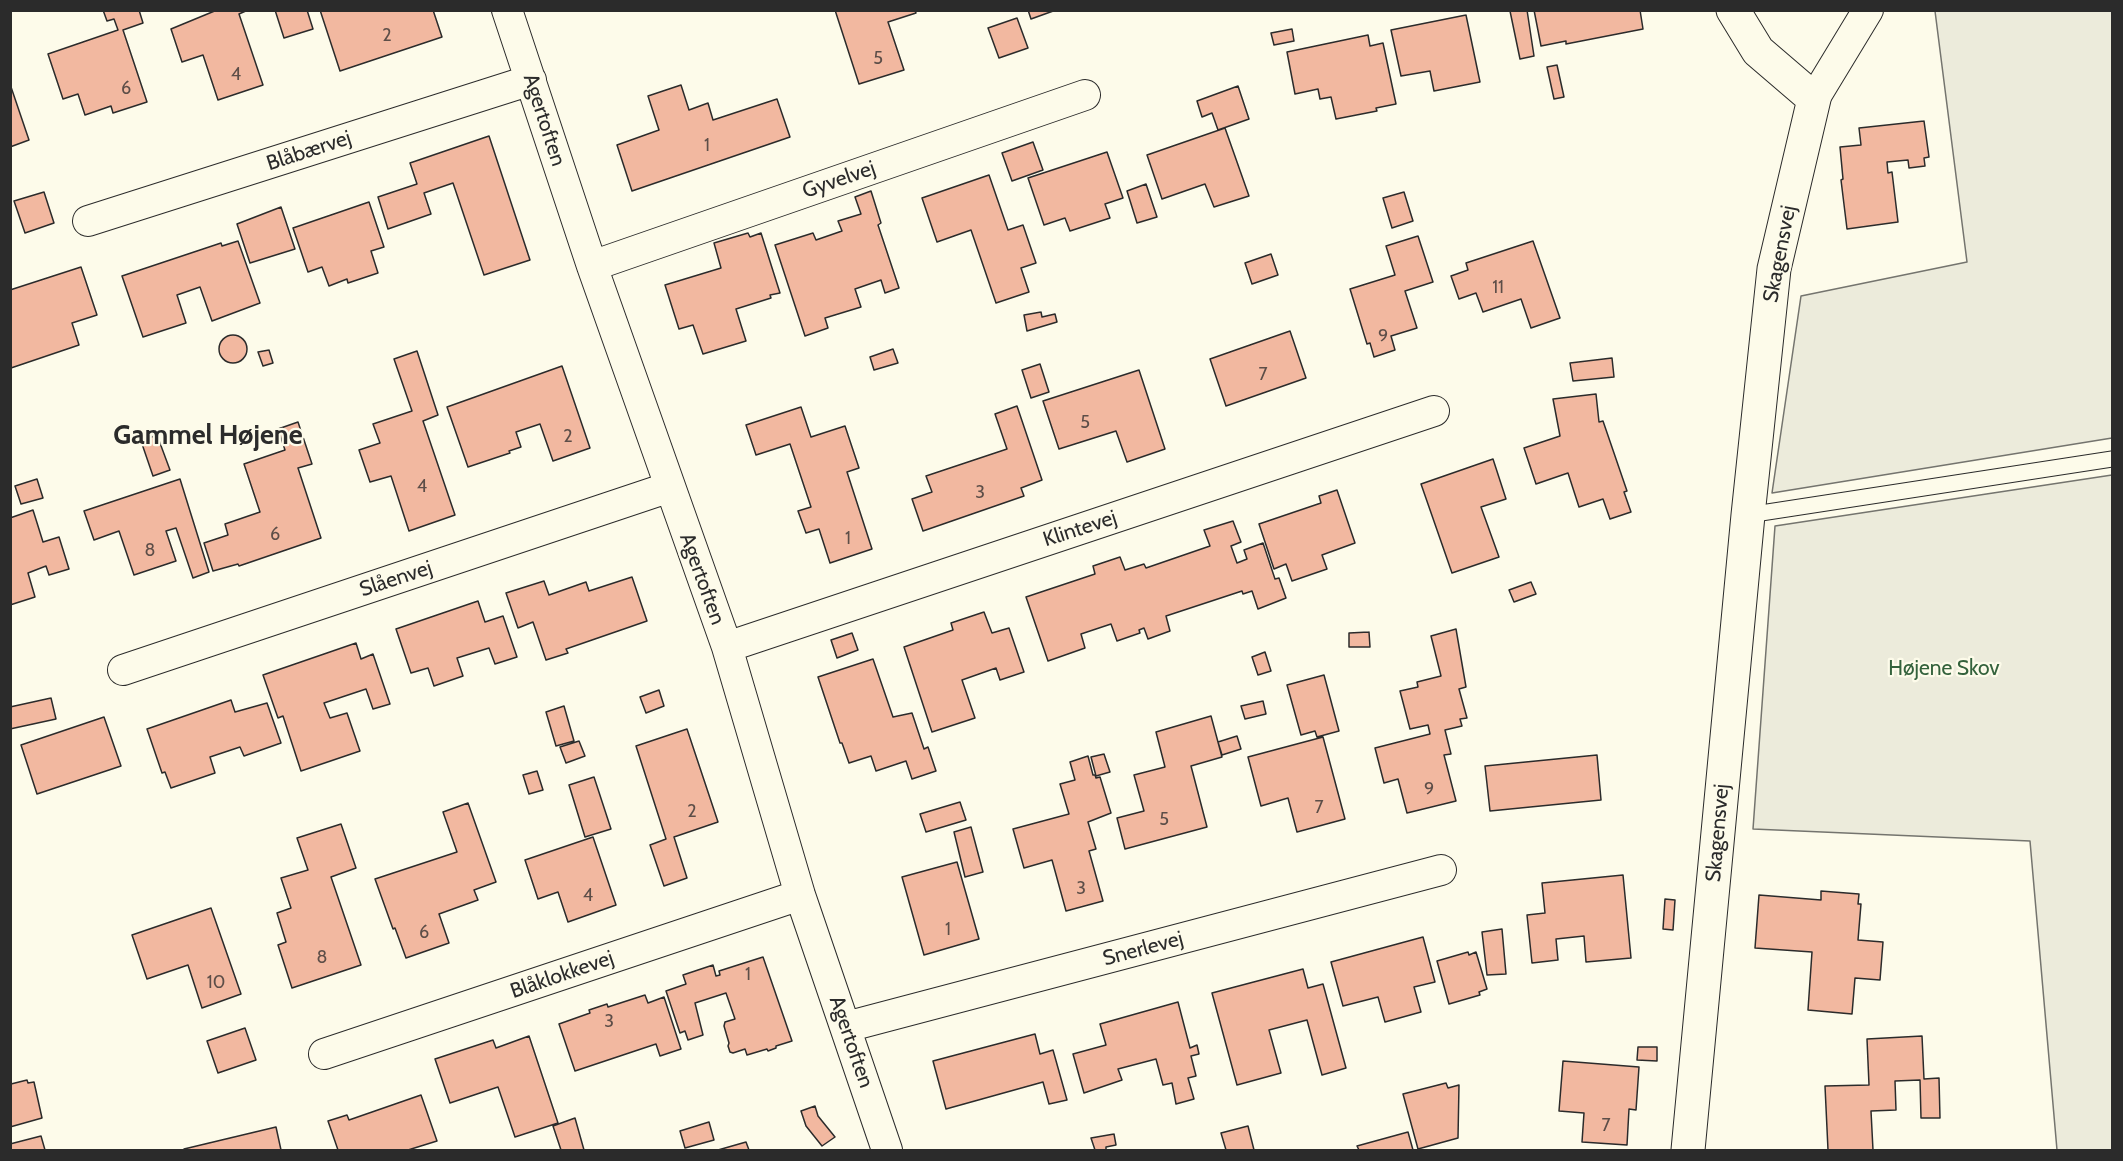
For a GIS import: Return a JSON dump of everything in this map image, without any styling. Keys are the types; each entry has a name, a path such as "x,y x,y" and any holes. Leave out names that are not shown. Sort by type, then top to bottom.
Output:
{"street":[{"name":"Agertoften","path":"507,10 592,266 727,647 800,895 888,1150"},
{"path":"1733,10 1758,51 1814,99"},
{"name":"Skagensvej","path":"1688,1150 1748,515 1774,269 1814,99 1868,10"},
{"name":"Blåbærvej","path":"88,221 531,80"},
{"name":"Gyvelvej","path":"592,266 1085,95"},
{"name":"Klintevej","path":"727,647 1434,411"},
{"name":"Slåenvej","path":"123,670 670,488"},
{"name":"Snerlevej","path":"846,1028 1441,870"},
{"name":"Blåklokkevej","path":"324,1054 800,895"}],"lane":[{"path":"1748,515 2112,459"}],"green space":[{"path":"1935,11 2112,11 2112,438 1772,493 1801,296 1967,262"},
{"name":"Højene Skov","path":"2112,475 2112,1150 2057,1150 2030,841 1753,829 1775,526"}],"building":[{"path":"103,10 139,10 143,23 123,30 147,102 113,113 111,106 85,115 78,94 63,99 48,54 118,30 114,19 107,21"},
{"path":"217,10 248,10 239,14 263,85 218,100 203,55 182,62 171,29"},
{"path":"275,10 307,10 313,29 284,38"},
{"path":"320,10 433,10 442,37 340,71"},
{"path":"835,10 915,10 916,13 888,22 904,70 859,84"},
{"path":"1028,10 1056,10 1031,19"},
{"path":"1527,10 1534,56 1520,59 1510,11"},
{"path":"1534,10 1640,10 1643,29 1566,44 1566,41 1541,46"},
{"path":"1466,15 1480,82 1434,91 1430,71 1401,76 1391,30"},
{"path":"1017,18 1028,48 999,58 988,28"},
{"path":"1292,29 1294,41 1274,45 1271,33"},
{"path":"1368,35 1370,46 1383,43 1396,104 1376,108 1377,111 1336,119 1331,97 1320,99 1318,89 1295,94 1287,52"},
{"path":"1557,65 1564,97 1554,99 1547,67"},
{"path":"10,84 29,140 10,147"},
{"path":"681,85 689,110 708,103 713,120 777,99 790,137 632,191 617,145 659,130 648,96"},
{"path":"1238,86 1249,119 1218,130 1212,113 1202,117 1197,101"},
{"path":"1924,121 1929,157 1924,158 1925,166 1909,168 1908,160 1887,162 1888,173 1892,172 1898,222 1847,229 1841,180 1843,179 1840,147 1861,145 1859,128"},
{"path":"1225,128 1249,196 1214,207 1205,184 1162,199 1147,155"},
{"path":"489,136 530,260 484,275 453,183 424,193 431,214 388,229 378,197 417,184 410,163"},
{"path":"1033,142 1043,170 1012,181 1002,153"},
{"path":"1107,152 1123,198 1105,204 1110,218 1070,231 1065,218 1044,225 1028,178"},
{"path":"989,175 1008,230 1023,225 1036,263 1021,268 1029,292 996,303 971,230 937,242 922,198"},
{"path":"1146,184 1157,217 1137,223 1127,191"},
{"path":"871,191 881,223 878,225 899,288 885,293 881,280 855,289 861,307 825,318 828,328 805,336 775,245 813,233 816,240 842,231 838,221 861,214 855,197"},
{"path":"44,192 54,223 25,233 14,201"},
{"path":"1404,192 1413,221 1392,228 1383,198"},
{"path":"369,202 384,247 371,251 378,273 348,283 347,279 329,286 322,267 308,272 293,228"},
{"path":"281,207 295,249 250,263 237,224"},
{"path":"748,233 750,237 761,233 780,293 736,309 746,341 703,354 693,325 679,329 665,285 721,268 714,243"},
{"path":"1418,236 1433,282 1405,291 1417,328 1391,336 1395,350 1374,357 1370,343 1367,344 1350,289 1395,275 1386,246"},
{"path":"238,241 260,303 212,321 200,287 177,295 186,323 143,337 122,276 221,243 222,246"},
{"path":"1533,241 1560,318 1531,328 1521,299 1483,312 1476,293 1459,299 1451,276 1468,270 1466,263"},
{"path":"1271,254 1278,275 1252,284 1245,263"},
{"path":"81,267 97,315 72,323 79,345 11,368 10,290"},
{"path":"1041,312 1042,317 1055,314 1057,322 1027,331 1024,315"},
{"path":"1290,331 1306,378 1226,406 1210,359"},
{"path":"233,335 243,339 247,349 243,359 233,363 223,359 219,349 223,339"},
{"path":"893,349 898,363 874,370 870,357"},
{"path":"269,350 273,363 263,366 258,352"},
{"path":"417,351 438,415 423,421 455,515 409,531 391,476 370,482 359,450 380,443 373,424 412,411 394,359"},
{"path":"1612,358 1614,377 1573,381 1570,363"},
{"path":"1040,364 1049,392 1031,398 1022,370"},
{"path":"562,366 590,448 553,461 540,424 516,432 521,447 468,467 447,407"},
{"path":"1139,370 1165,449 1127,462 1116,431 1059,449 1043,401"},
{"path":"1596,394 1599,422 1603,421 1627,491 1624,492 1631,512 1610,519 1603,499 1579,507 1568,473 1536,484 1524,448 1560,436 1553,399"},
{"path":"1017,406 1042,480 1021,488 1024,496 923,531 912,499 932,492 926,476 1007,449 995,414"},
{"path":"801,407 811,437 845,426 859,468 847,472 872,549 830,563 819,529 806,533 798,511 811,507 790,444 756,455 746,425"},
{"path":"298,422 312,464 298,468 321,538 239,566 238,564 213,571 204,543 228,535 225,524 260,512 244,464 285,450 278,429"},
{"path":"157,435 170,470 153,476 141,441"},
{"path":"1493,459 1506,499 1481,507 1499,557 1452,573 1421,484"},
{"path":"37,479 43,498 21,504 15,486"},
{"path":"180,479 209,572 193,578 176,528 166,531 176,561 134,575 119,531 94,540 84,511"},
{"path":"1337,490 1355,543 1322,555 1327,569 1292,581 1286,564 1274,569 1259,524 1321,503 1319,496"},
{"path":"33,510 43,542 59,537 69,569 49,575 46,566 28,573 35,597 10,605 10,518"},
{"path":"1233,521 1241,542 1231,546 1237,563 1247,559 1244,550 1263,543 1275,579 1279,578 1286,598 1258,609 1252,591 1243,594 1242,591 1166,616 1170,631 1148,639 1144,628 1139,630 1140,633 1117,641 1111,624 1081,634 1085,648 1048,661 1026,597 1095,574 1093,566 1120,557 1125,570 1144,564 1146,568 1210,546 1204,530"},
{"path":"632,577 647,621 566,649 568,653 546,660 533,622 518,628 506,593 544,581 549,595 586,582 589,591"},
{"path":"1531,582 1536,594 1514,602 1509,590"},
{"path":"478,601 485,622 503,616 517,657 495,664 489,648 457,658 463,676 434,686 428,668 411,673 396,629"},
{"path":"984,612 992,633 1009,628 1024,672 1000,680 996,668 962,680 975,718 932,732 904,647 953,630 951,623"},
{"path":"1456,629 1466,687 1459,689 1467,718 1460,719 1462,726 1445,730 1451,754 1444,755 1456,801 1407,813 1398,779 1384,783 1375,748 1430,734 1428,725 1410,729 1400,691 1418,687 1417,682 1441,676 1431,636"},
{"path":"1369,632 1370,647 1349,647 1349,633"},
{"path":"852,633 858,650 837,658 831,640"},
{"path":"356,643 361,659 373,654 390,704 373,709 366,689 324,703 330,718 347,713 360,751 301,771 283,716 278,718 263,675"},
{"path":"1265,652 1271,671 1258,675 1252,657"},
{"path":"873,659 893,717 912,713 924,749 928,747 936,771 912,779 906,761 876,771 871,756 849,763 818,677"},
{"path":"1324,675 1339,731 1317,737 1315,731 1301,735 1287,685"},
{"path":"659,690 664,706 646,713 640,697"},
{"path":"51,698 56,719 10,729 10,707"},
{"path":"231,700 235,712 267,703 281,743 244,756 240,747 210,757 215,773 171,788 165,772 162,773 147,729"},
{"path":"1263,701 1266,714 1245,719 1241,706"},
{"path":"564,706 574,741 556,746 546,712"},
{"path":"1211,716 1222,757 1191,766 1207,827 1125,849 1117,818 1144,811 1134,775 1165,767 1156,732"},
{"path":"104,717 121,766 37,794 21,745"},
{"path":"687,729 718,822 674,837 687,878 664,886 650,845 666,839 636,746"},
{"path":"1237,736 1241,749 1222,755 1218,742"},
{"path":"1323,737 1345,819 1297,832 1288,798 1261,806 1248,757"},
{"path":"579,741 585,756 566,763 560,747"},
{"path":"1104,754 1110,772 1096,776 1091,757"},
{"path":"1597,755 1601,800 1490,811 1485,766"},
{"path":"1088,756 1093,775 1096,778 1100,777 1111,813 1088,822 1096,849 1089,851 1103,901 1066,911 1052,860 1024,868 1013,829 1069,814 1060,784 1075,780 1070,762"},
{"path":"537,771 543,790 529,794 523,775"},
{"path":"594,777 611,829 585,837 569,785"},
{"path":"960,802 966,820 926,832 920,814"},
{"path":"468,803 496,882 474,890 478,900 439,914 449,943 406,958 375,879 457,852 443,812"},
{"path":"341,824 356,868 331,877 361,965 292,988 278,945 286,942 277,913 291,908 281,878 308,870 297,838"},
{"path":"971,827 983,872 965,877 954,832"},
{"path":"593,837 616,905 568,922 558,892 538,899 525,860"},
{"path":"957,862 979,939 924,955 902,877"},
{"path":"1623,875 1631,958 1586,962 1584,936 1556,939 1558,960 1532,963 1527,915 1545,913 1542,883"},
{"path":"1821,891 1859,894 1858,904 1861,904 1858,940 1883,942 1880,980 1855,978 1852,1014 1808,1010 1812,952 1755,948 1759,895 1821,900"},
{"path":"1665,899 1675,900 1673,930 1663,929"},
{"path":"211,908 241,994 202,1008 188,965 147,979 132,935"},
{"path":"1502,929 1506,974 1487,975 1482,932"},
{"path":"1423,937 1435,982 1414,987 1421,1012 1385,1022 1378,997 1343,1006 1331,962"},
{"path":"1468,952 1469,955 1476,952 1487,989 1479,992 1480,995 1449,1004 1437,961"},
{"path":"763,957 792,1041 768,1051 767,1049 747,1055 745,1049 730,1052 724,1026 725,1022 735,1019 726,993 695,1003 703,1035 688,1040 685,1031 680,1033 666,991 686,984 683,975 713,965 716,976 720,975 719,971"},
{"path":"1303,969 1308,988 1323,984 1346,1068 1322,1075 1307,1020 1269,1030 1281,1073 1237,1085 1212,993"},
{"path":"645,995 648,1003 664,997 681,1049 660,1056 656,1044 575,1071 559,1024 590,1013 589,1010 607,1004 608,1007"},
{"path":"1178,1002 1190,1048 1197,1045 1199,1054 1191,1056 1196,1076 1188,1078 1194,1099 1176,1104 1172,1083 1163,1085 1156,1059 1118,1069 1122,1080 1084,1093 1073,1054 1106,1045 1100,1024"},
{"path":"245,1028 256,1060 218,1073 207,1041"},
{"path":"1035,1034 1040,1054 1053,1050 1067,1100 1049,1104 1043,1082 946,1109 933,1061"},
{"path":"529,1036 558,1123 515,1137 498,1087 450,1103 435,1059 493,1040 496,1048"},
{"path":"1922,1036 1924,1079 1939,1078 1940,1118 1921,1118 1920,1080 1895,1081 1896,1110 1871,1111 1873,1150 1828,1150 1825,1086 1869,1085 1867,1039"},
{"path":"1638,1047 1657,1047 1657,1061 1637,1060"},
{"path":"1563,1061 1639,1067 1636,1110 1629,1109 1627,1145 1582,1142 1584,1113 1559,1111"},
{"path":"27,1080 28,1083 34,1082 42,1118 10,1127 10,1081 11,1084"},
{"path":"1446,1083 1448,1088 1459,1085 1458,1138 1418,1149 1403,1094"},
{"path":"421,1095 437,1141 408,1150 338,1150 328,1121 347,1115 349,1120"},
{"path":"815,1106 818,1116 835,1137 822,1146 806,1126 801,1111"},
{"path":"575,1118 584,1150 561,1150 553,1126"},
{"path":"709,1122 714,1140 685,1148 680,1131"},
{"path":"1248,1126 1254,1150 1226,1150 1221,1133"},
{"path":"276,1127 281,1150 184,1150 184,1149"},
{"path":"1408,1132 1413,1150 1359,1150 1357,1146"},
{"path":"1114,1134 1116,1145 1106,1147 1106,1150 1095,1150 1091,1138"},
{"path":"41,1136 45,1150 10,1150 10,1144"},
{"path":"746,1142 749,1150 718,1150"}],"district":[{"name":"Gammel Højene","path":"208,436"}]}
